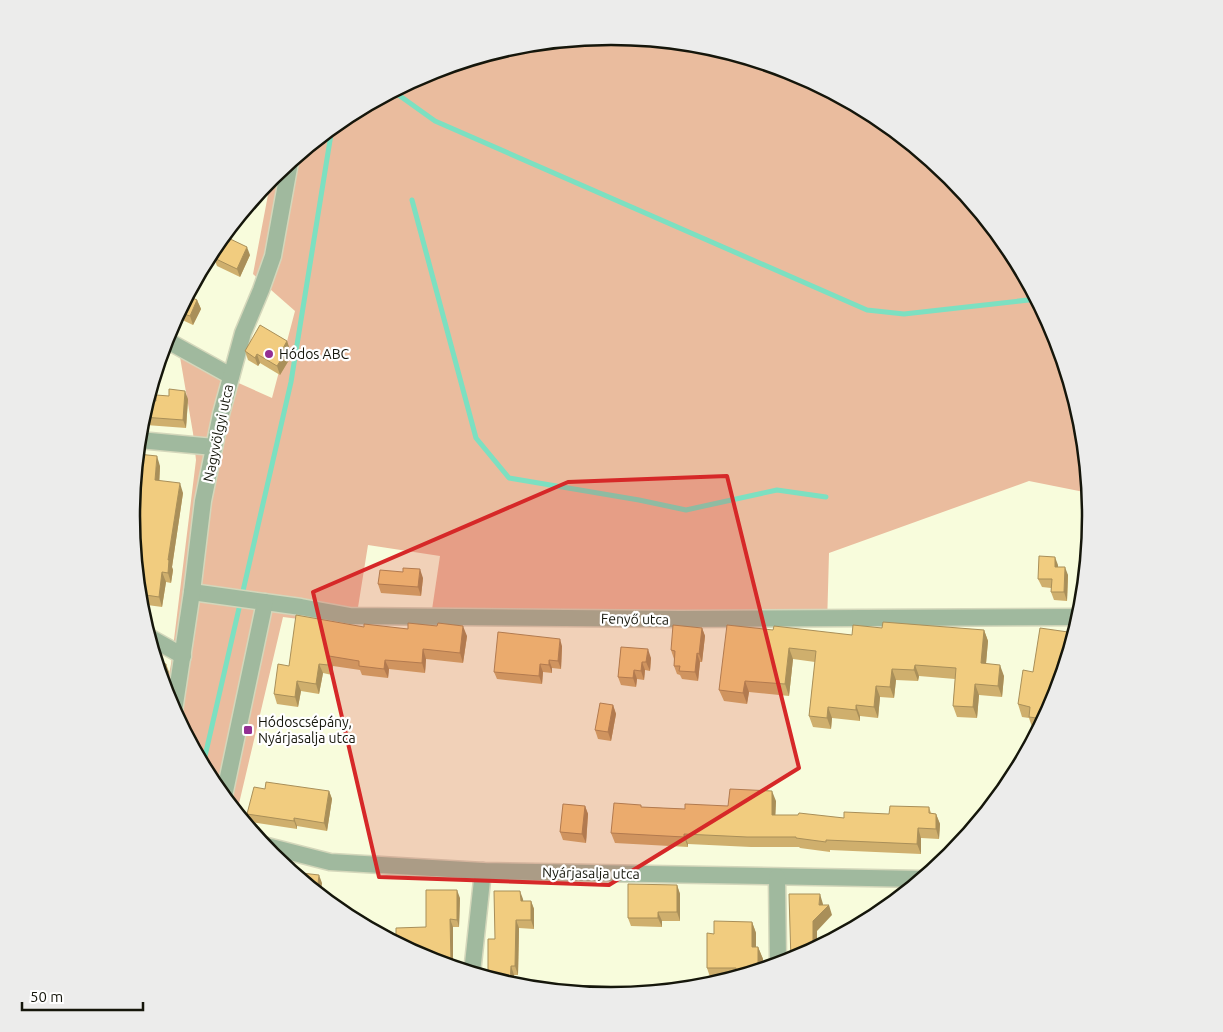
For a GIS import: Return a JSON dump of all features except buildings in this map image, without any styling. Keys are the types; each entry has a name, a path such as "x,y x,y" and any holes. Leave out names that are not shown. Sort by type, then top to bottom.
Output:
{"street":[{"name":"Nagyvölgyi utca","path":"176,697 203,501 214,447 231,376 244,333 262,290 273,256 288,174"},
{"path":"173,344 231,376"},
{"path":"147,441 214,447"},
{"name":"Fenyő utca","path":"192,592 350,616 680,619 1071,618"},
{"path":"226,786 265,602"},
{"path":"158,642 183,656"},
{"name":"Nyárjasalja utca","path":"276,847 330,862 483,871 911,879"},
{"path":"473,966 483,871"},
{"path":"778,877 778,956"}],"highlighted area":[{"path":"727,476 799,768 609,885 379,877 313,592 568,482"}],"shaded area":[{"path":"612,45 673,49 733,61 792,81 847,108 873,124 922,162 966,205 1003,254 1034,308 1047,336 1058,365 1073,424 1081,491 1029,481 829,553 827,626 430,623 440,556 368,545 355,626 283,617 239,804 220,778 189,724 169,677 196,460 180,357 272,398 295,311 253,274 268,193 301,162 350,124 376,108 431,81 460,70 520,54 581,46"}],"waterway":[{"path":"400,96 435,121 867,310 904,314 1029,300"},
{"path":"206,754 291,382 330,138"},
{"path":"412,200 476,438 509,478 686,510 777,490 826,497"}],"place":[{"name":"Hódos ABC","path":"269,354"},
{"name":"Hódoscsépány, Nyárjasalja utca","path":"248,730"}]}
